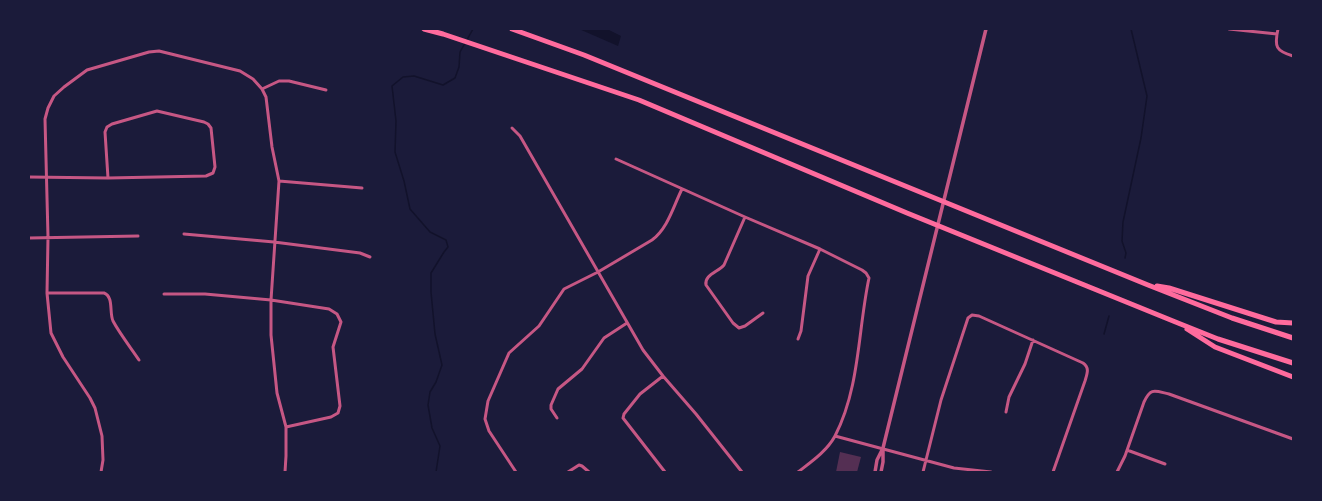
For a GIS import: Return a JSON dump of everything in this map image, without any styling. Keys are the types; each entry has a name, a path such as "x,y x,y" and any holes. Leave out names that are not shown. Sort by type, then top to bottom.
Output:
{"highway":[{"path":"424,29 443,34 639,100 907,213 1178,323 1218,339 1293,363"},
{"path":"512,29 584,55 1148,285 1232,318 1293,338"},
{"path":"1148,285 1169,288 1276,322 1293,323"},
{"path":"1178,323 1215,347 1293,377"}],"street":[{"path":"875,472 877,460 883,448 986,29"},
{"path":"1229,29 1277,34"},
{"path":"1278,29 1275,40 1277,48 1281,52 1293,56"},
{"path":"101,472 103,460 100,422 90,398 63,357 51,333 47,293 48,237 45,119 48,108 54,96 87,70 149,52 159,51 240,71 253,79 262,89 266,97 272,147 279,181 274,242 271,334 277,393 286,427 286,456 284,472"},
{"path":"262,89 279,81 289,81 326,90"},
{"path":"29,177 108,178 206,176 213,173 215,167 211,128 204,122 157,111 112,124 107,127 106,132 108,178"},
{"path":"512,128 520,136 643,350 742,472"},
{"path":"616,159 820,249 862,270 869,278 856,368 846,408 835,436 815,458 798,472"},
{"path":"279,181 362,188"},
{"path":"516,472 489,431 485,419 488,401 509,353 539,326 564,289 598,272 659,235 665,226 682,189"},
{"path":"745,217 724,265 705,281 706,285 733,323 739,328 745,326 763,313"},
{"path":"184,234 274,242 360,253 370,257"},
{"path":"29,238 138,236"},
{"path":"798,339 801,331 808,276 820,249"},
{"path":"47,293 104,293 107,295 110,299 113,320 139,360"},
{"path":"164,294 205,294 271,300 329,309 337,314 341,322 333,347 340,406 338,413 331,417 286,427"},
{"path":"923,472 941,400 968,318 972,315 979,316 1084,363 1087,366 1088,370 1053,472"},
{"path":"557,418 551,409 558,389 582,369 604,338 627,324"},
{"path":"1006,412 1009,397 1025,364 1033,340"},
{"path":"663,376 640,394 624,414 623,418 665,472"},
{"path":"1117,472 1127,450 1148,393 1154,391 1169,394 1293,439"},
{"path":"835,436 954,468 992,472"},
{"path":"881,472 883,448"},
{"path":"1127,450 1165,464"},
{"path":"568,472 578,465 582,466 589,472"}],"shaded area":[{"path":"579,29 607,29 621,36 618,46"}],"building":[{"path":"840,452 861,457 857,472 836,472"}],"waterway":[{"path":"436,472 440,446 432,428 428,405 430,392 436,382 442,365 435,334 431,292 431,273 448,247 446,240 430,232 410,209 404,181 395,152 396,121 392,86 403,77 414,76 443,85 455,78 459,67 460,52 473,29"},
{"path":"1125,258 1126,253 1122,241 1123,222 1141,138 1147,96 1131,29"},
{"path":"1104,334 1109,316"}]}
